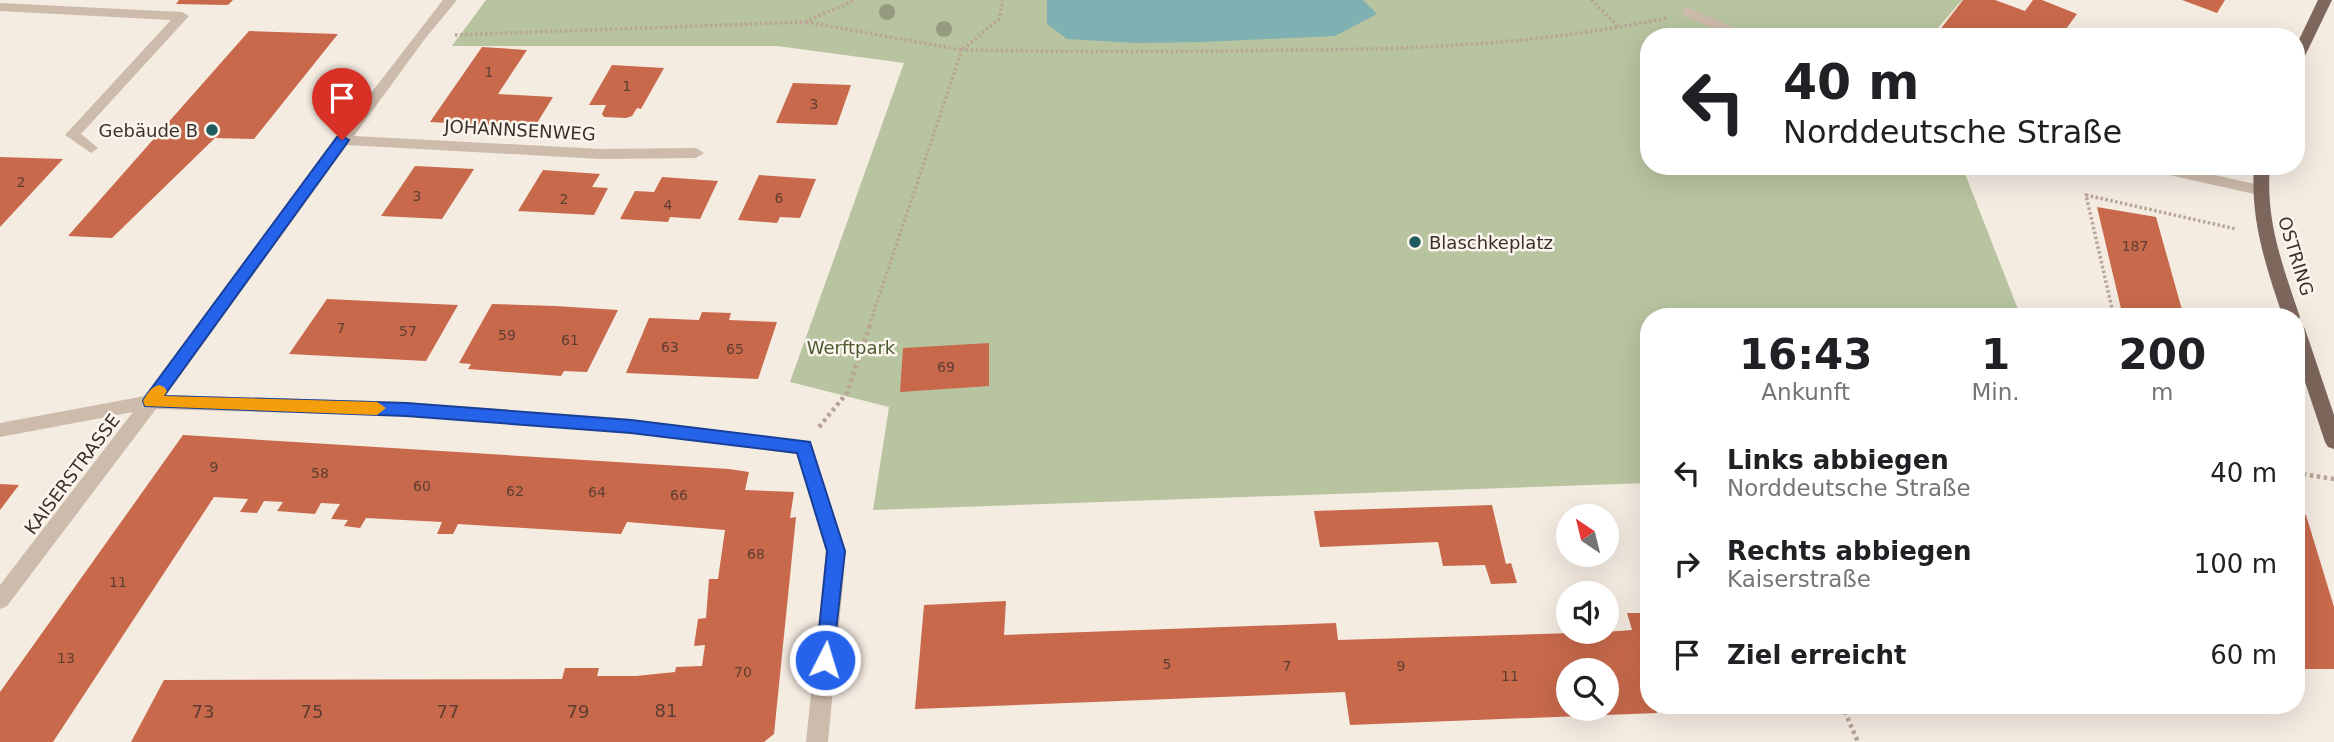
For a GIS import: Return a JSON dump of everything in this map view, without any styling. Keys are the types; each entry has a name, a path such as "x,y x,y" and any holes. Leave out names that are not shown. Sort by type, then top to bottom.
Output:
{"main road":[{"path":"2305,41 2325,0"},
{"name":"OSTRING","path":"2261,175 2259,190 2264,235 2289,308"},
{"path":"2305,356 2334,442"}],"street":[{"name":"KAISERSTRASSE","path":"0,600 151,401 419,37 450,0"},
{"path":"0,7 182,16 72,135 90,148"},
{"path":"1688,12 1724,28"},
{"name":"JOHANNSENWEG","path":"342,140 601,154 696,153"},
{"path":"2192,175 2259,190"},
{"path":"0,430 151,401 406,409 631,426 804,447 836,551 817,742"}],"path":[{"path":"805,22 855,0"},
{"path":"804,447 846,393 962,50 999,19 1003,0"},
{"path":"1591,0 1620,29"},
{"path":"419,37 805,22 962,50 1123,53 1449,47 1620,29 1688,12"},
{"path":"2112,308 2086,195 2264,235"},
{"path":"2305,475 2334,480"},
{"path":"1846,714 1858,742"}],"green space":[{"name":"Werftpark","path":"486,0 1962,0 1938,28 1640,28 1640,175 1966,175 2017,308 1640,308 1640,483 873,510 889,407 790,382 904,63 777,46 452,46"}],"water":[{"path":"1047,0 1363,0 1377,14 1335,36 1135,43 1067,39 1047,24"}],"building":[{"path":"179,0 233,0 228,5 176,4"},
{"path":"1963,0 1995,0 2025,11 2033,0 2042,0 2077,14 2067,28 1941,28"},
{"path":"2182,0 2225,0 2217,13"},
{"name":"Gebäude B","path":"249,31 338,34 254,139 215,138 112,238 68,236"},
{"path":"482,47 527,50 498,94 553,97 534,128 430,122"},
{"path":"612,65 664,68 641,109 637,108 632,116 626,118 604,117 602,114 606,105 589,105"},
{"path":"793,83 851,85 837,125 776,123"},
{"path":"0,157 63,159 0,227"},
{"path":"415,166 474,169 442,219 381,216"},
{"path":"543,170 600,174 592,187 608,188 594,215 518,211"},
{"path":"759,175 816,179 800,218 780,217 777,223 738,220"},
{"path":"662,177 718,181 700,219 670,217 668,222 620,219 635,191 654,192"},
{"path":"2097,207 2156,217 2181,308 2121,308"},
{"path":"327,299 458,305 426,361 289,354"},
{"path":"492,304 618,310 587,372 564,371 561,376 468,369 471,364 459,363"},
{"path":"702,312 731,313 729,320 777,322 758,379 626,373 649,318 699,320"},
{"path":"989,343 989,386 900,392 903,348"},
{"path":"183,435 729,469 749,472 745,490 794,492 790,518 796,517 774,734 764,742 131,742 164,680 562,679 565,668 599,668 597,676 636,676 675,672 676,667 702,666 705,645 694,646 698,619 706,618 709,579 718,579 725,530 627,522 621,534 458,524 453,534 437,534 442,522 366,518 360,528 344,526 348,520 331,519 340,504 321,503 315,514 277,511 283,502 264,501 257,513 240,512 248,499 214,497 53,742 0,742 0,692"},
{"path":"0,484 19,485 0,510"},
{"path":"1492,505 1506,564 1511,563 1517,583 1491,584 1485,565 1443,566 1438,542 1320,547 1314,511"},
{"path":"2305,515 2334,607 2334,669 2305,669"},
{"path":"1006,601 1004,635 1336,623 1338,640 1556,633 1556,644 1619,644 1619,631 1632,630 1627,613 1640,613 1640,714 1619,714 1619,658 1556,658 1556,717 1350,725 1345,692 915,709 924,605"}],"slow traffic":[{"path":"159,391 151,401 377,408"}],"place":[{"name":"Gebäude B","path":"212,130"},
{"name":"Blaschkeplatz","path":"1415,242"}],"route":[{"path":"342,140 151,401 406,409 631,426 804,447 836,551 825,660"}]}
